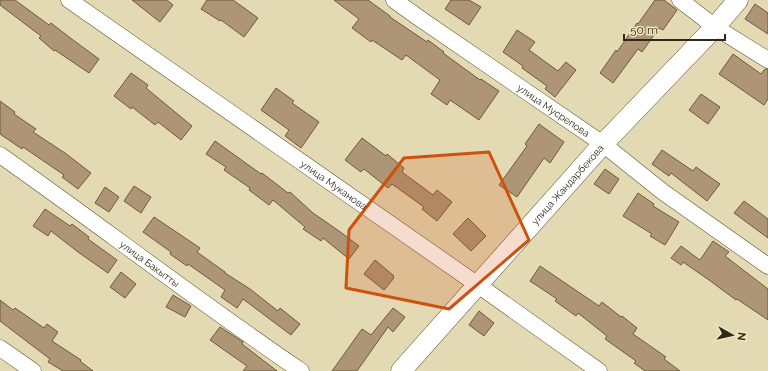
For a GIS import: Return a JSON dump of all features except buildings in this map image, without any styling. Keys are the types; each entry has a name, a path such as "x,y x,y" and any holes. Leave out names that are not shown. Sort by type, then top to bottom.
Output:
{"street":[{"name":"улица Муканова","path":"69,0 599,371"},
{"name":"улица Мусрепова","path":"394,0 603,144 663,192 768,266"},
{"path":"680,0 715,27 768,60"},
{"name":"улица Жандарбекова","path":"401,371 603,144 715,27 738,0"},
{"name":"улица Бакытты","path":"0,155 251,337 301,371"},
{"path":"0,348 33,371"}],"highlighted area":[{"path":"489,152 529,240 449,309 346,288 349,230 404,158"}]}
